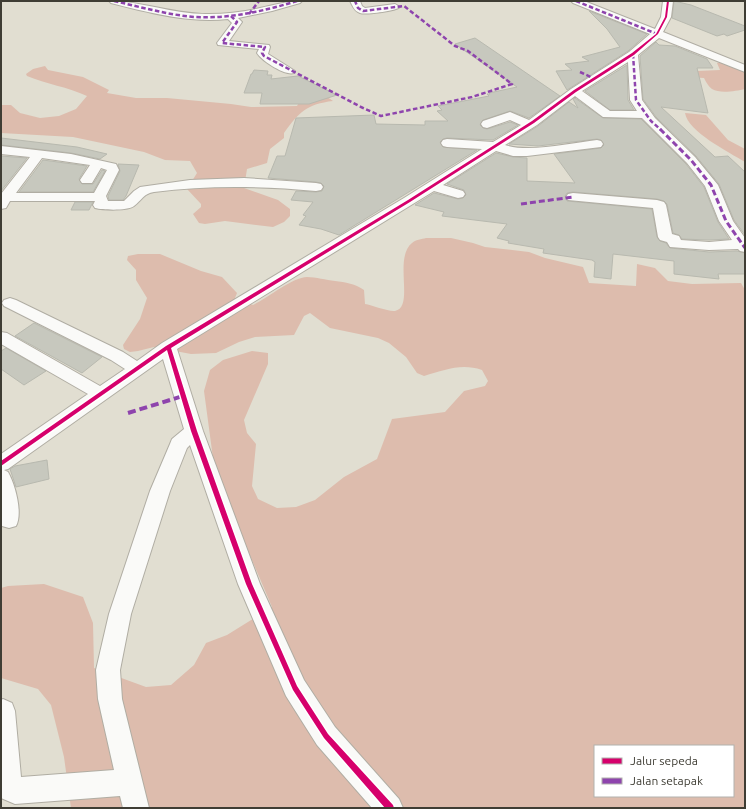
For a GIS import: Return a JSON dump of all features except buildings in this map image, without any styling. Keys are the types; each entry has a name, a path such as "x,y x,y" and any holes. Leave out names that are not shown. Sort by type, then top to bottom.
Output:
{"street":[{"path":"114,1 194,17 249,14 297,1"},
{"path":"249,14 259,1"},
{"path":"355,1 358,8 363,11 395,7"},
{"path":"576,1 745,69"},
{"path":"1,464 168,347 432,186 529,124 575,91 633,54 656,34 666,17 668,1"},
{"path":"231,16 237,22 222,42 265,47 262,53 264,56 290,71"},
{"path":"633,54 636,100 645,114 691,160 711,185 726,221 744,246"},
{"path":"598,76 635,80"},
{"path":"575,91 607,115 645,114"},
{"path":"487,124 510,116 529,124"},
{"path":"447,143 494,146 513,152 526,152 597,144"},
{"path":"1,150 98,163 111,167 113,170 99,197"},
{"path":"4,201 38,154"},
{"path":"87,180 98,163"},
{"path":"99,197 102,200 100,205 103,206 127,205 130,204 138,193 147,189 200,183 274,183 316,187"},
{"path":"432,186 458,194"},
{"path":"4,201 99,197"},
{"path":"573,198 657,204 659,206 665,237 674,239 675,244 744,246"},
{"path":"10,303 117,356 137,369"},
{"path":"1,338 101,394"},
{"path":"168,347 194,431 249,584 295,688 326,736 390,808"},
{"path":"136,808 110,699 108,670 120,614 160,491 179,444 194,431"},
{"path":"1,477 6,495 9,520"},
{"path":"3,711 8,784 10,789 15,791 129,782"}],"shaded area":[{"path":"722,62 745,71 745,89 728,92 715,91 704,78 686,77 697,71 720,70 717,63"},
{"path":"45,66 48,70 83,77 109,90 107,93 136,98 167,98 251,107 297,106 300,101 320,92 333,101 316,104 304,110 284,133 284,138 270,149 267,163 247,169 244,188 278,200 290,209 290,216 284,222 273,227 225,221 205,224 199,223 193,214 201,207 201,204 187,189 197,173 190,161 165,160 144,152 73,137 1,133 1,105 11,105 20,113 40,118 59,116 76,109 87,96 34,79 26,74 33,69"},
{"path":"685,113 706,115 728,140 745,149 745,162 701,134 693,127"},
{"path":"426,238 451,238 485,247 529,252 545,258 583,267 589,283 636,286 637,264 655,268 668,281 692,284 741,283 745,290 745,808 71,808 64,757 51,705 38,689 1,678 1,588 8,586 44,584 83,597 93,623 94,668 146,687 171,685 194,665 206,643 227,635 272,607 215,473 204,391 210,370 223,360 252,351 268,353 268,364 244,420 247,433 256,444 252,486 258,499 277,508 296,507 315,500 344,477 377,459 392,419 445,412 464,391 485,386 488,381 482,370 467,367 453,368 424,376 417,373 406,357 389,343 378,338 330,328 310,313 304,316 294,335 255,337 239,342 216,353 191,354 154,347 130,352 124,349 123,345 140,319 147,298 136,280 136,270 127,260 128,256 138,254 160,254 201,271 222,277 237,293 235,298 253,305 287,284 301,278 310,277 354,285 364,290 365,304 395,311 401,308 403,301 404,259 407,250 413,242"}],"marked path":[{"path":"114,1 195,17 221,17 247,14 297,1"},
{"path":"249,14 259,1"},
{"path":"231,16 237,22 222,43 265,47 262,53 264,56 381,116 472,97 512,84 468,51 455,46 404,6 363,11 358,8 355,1"},
{"path":"576,1 657,34"},
{"path":"633,54 636,100 639,106 651,121 691,160 711,185 726,221 745,248"},
{"path":"580,72 595,79"},
{"path":"521,204 573,197"},
{"path":"128,413 183,396"}],"cycle path":[{"path":"1,464 168,347 409,201 533,122 575,91 633,54 657,34 666,17 668,1"},
{"path":"168,347 194,431 249,584 295,688 326,736 390,808"}]}
